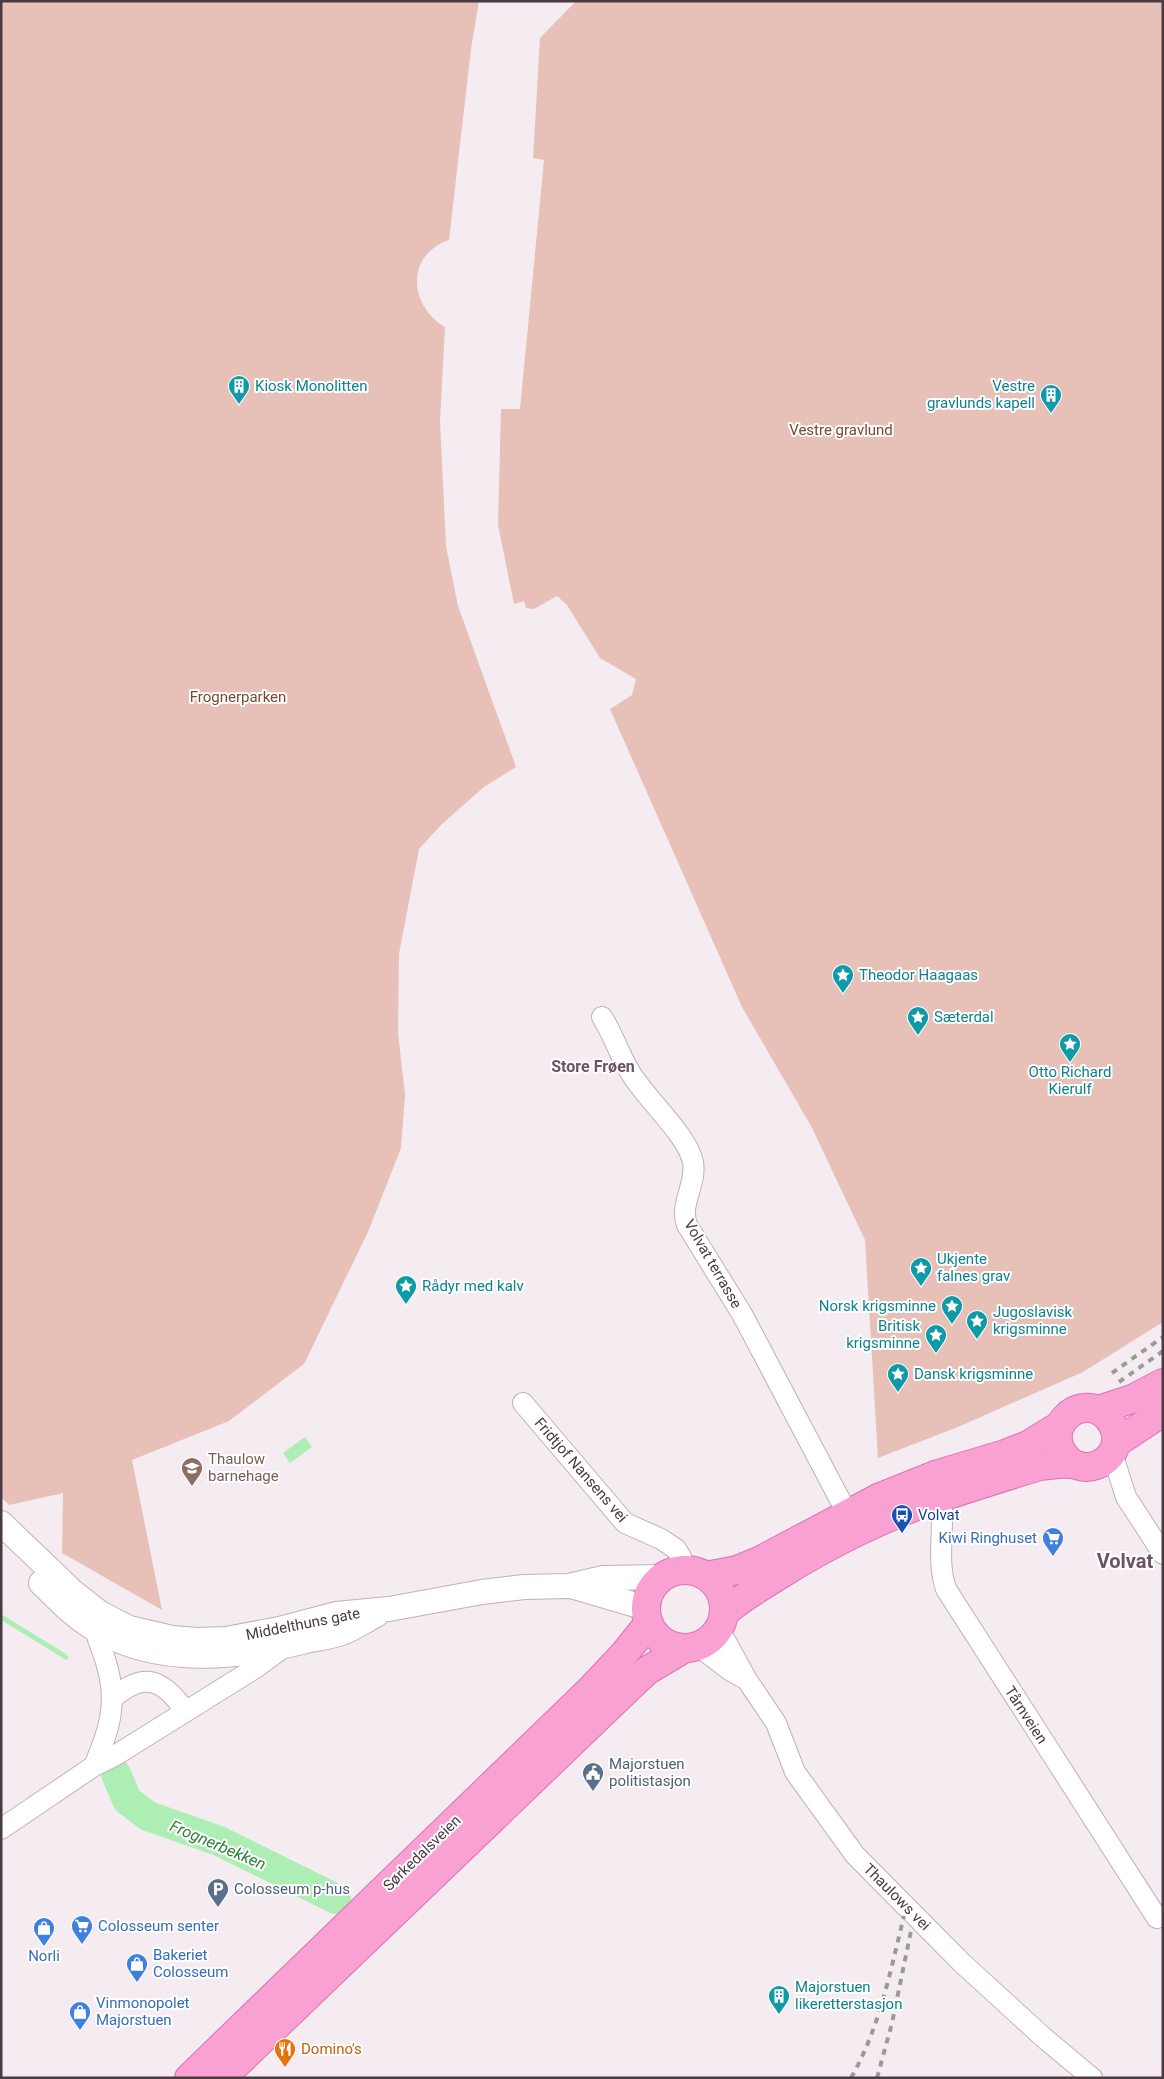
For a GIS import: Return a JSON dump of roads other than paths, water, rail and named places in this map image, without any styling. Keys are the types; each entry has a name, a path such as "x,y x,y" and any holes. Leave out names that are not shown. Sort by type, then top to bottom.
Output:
{"main road":[{"path":"1098,1410 1132,1399 1163,1383"},
{"path":"1114,1448 1116,1433 1113,1423 1106,1416 1098,1410 1089,1408 1071,1412 1059,1426 1020,1448 938,1474 878,1498 846,1513 759,1561 723,1574 684,1574 655,1585 649,1596 648,1615 655,1633 663,1641 674,1646 691,1647 713,1636 722,1621 746,1595 804,1560 859,1532 941,1497 1040,1466 1056,1464 1080,1466 1101,1463 1114,1448 1163,1412"},
{"path":"1059,1426 1058,1448 1064,1457 1080,1466"},
{"path":"684,1574 717,1586 723,1599 722,1621"},
{"name":"Sørkedalsveien","path":"189,2078 590,1690 624,1654 648,1615"},
{"name":"Sørkedalsveien","path":"222,2078 648,1670 691,1647"}],"street":[{"name":"Volvat terrasse","path":"602,1017 630,1073 683,1141 690,1154 693,1163 693,1175 684,1209 684,1218 687,1226 742,1314 846,1513"},
{"name":"Fridtjof Nansens vei","path":"523,1403 625,1523 661,1538 676,1549 681,1557 684,1574"},
{"path":"1114,1448 1126,1497 1163,1554"},
{"path":"1080,1466 1126,1497"},
{"name":"Tårnveien","path":"941,1497 943,1518 941,1566 946,1589 1157,1918"},
{"name":"Middelthuns gate","path":"1,1522 73,1592 100,1613 129,1628 172,1638 197,1640 226,1639 279,1629 336,1614 389,1609"},
{"name":"Middelthuns gate","path":"1,1541 68,1611 95,1629 123,1643 175,1655 225,1656 284,1646 342,1633 389,1609"},
{"path":"389,1609 482,1592 524,1587 569,1586 604,1578 684,1574"},
{"path":"569,1586 648,1615"},
{"name":"Thaulows vei","path":"722,1621 747,1680 776,1723 795,1772 855,1855 962,1963 1043,2037 1092,2078"},
{"path":"94,1766 104,1743 113,1698 107,1665 95,1629"},
{"path":"1,1829 94,1766 257,1667 284,1646"},
{"name":"Thaulows vei","path":"691,1647 747,1680"},
{"path":"113,1698 126,1687 136,1683 150,1682 159,1684 174,1695 184,1711"}],"waterway":[{"path":"1,1617 66,1657"},
{"name":"Frognerbekken","path":"116,1774 127,1800 148,1816 219,1841 336,1899"}],"railway":[{"path":"1112,1373 1163,1337"},
{"path":"1119,1382 1163,1351"},
{"path":"851,2078 870,2039 877,2019 904,1916"},
{"path":"877,2078 892,2023 912,1926"}],"place":[{"name":"Kiosk Monolitten","path":"239,405"},
{"name":"Vestre gravlunds kapell","path":"1051,414"},
{"name":"Theodor Haagaas","path":"843,994"},
{"name":"Sæterdal","path":"918,1036"},
{"name":"Otto Richard Kierulf","path":"1070,1063"},
{"name":"Ukjente falnes grav","path":"921,1287"},
{"name":"Rådyr med kalv","path":"406,1305"},
{"name":"Norsk krigsminne","path":"952,1325"},
{"name":"Jugoslavisk krigsminne","path":"977,1340"},
{"name":"Britisk krigsminne","path":"936,1354"},
{"name":"Dansk krigsminne","path":"898,1393"},
{"name":"Thaulow barnehage","path":"192,1487"},
{"name":"Volvat","path":"902,1534"},
{"name":"Kiwi Ringhuset","path":"1053,1557"},
{"name":"Majorstuen politistasjon","path":"593,1792"},
{"name":"Colosseum p-hus","path":"218,1908"},
{"name":"Colosseum senter","path":"82,1945"},
{"name":"Norli","path":"44,1947"},
{"name":"Bakeriet Colosseum","path":"137,1983"},
{"name":"Majorstuen likeretterstasjon","path":"779,2015"},
{"name":"Vinmonopolet Majorstuen","path":"80,2031"},
{"name":"Domino's","path":"285,2068"}],"district":[{"name":"Store Frøen","path":"593,1066"},
{"name":"Volvat","path":"1125,1561"}],"park label":[{"name":"Vestre gravlund","path":"841,430"},
{"name":"Frognerparken","path":"238,697"}]}
